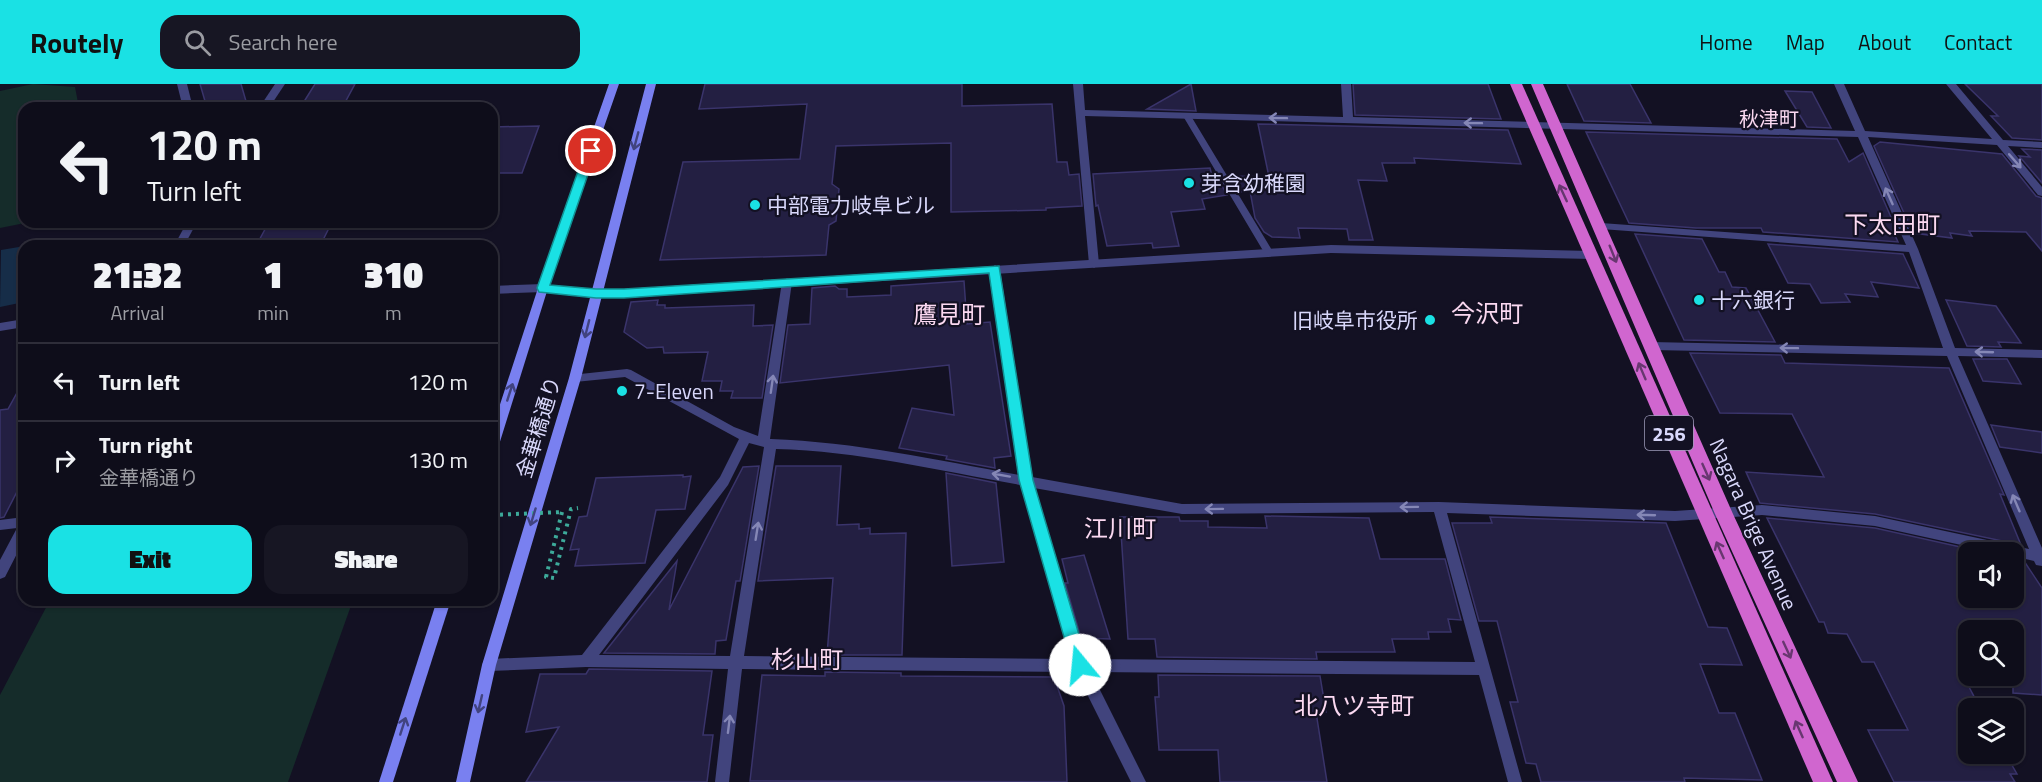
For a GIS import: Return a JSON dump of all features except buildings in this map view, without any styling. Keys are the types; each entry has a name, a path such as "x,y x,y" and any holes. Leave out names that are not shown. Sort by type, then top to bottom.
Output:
{"highway":[{"name":"Nagara Brige Avenue","path":"1516,84 1823,782"},
{"name":"Nagara Brige Avenue","path":"1537,84 1601,226 1724,514 1848,782"}],"main road":[{"name":"金華橋通り","path":"498,429 543,288 614,84"},
{"name":"金華橋通り","path":"463,782 489,665 575,378 651,84"},
{"path":"386,782 442,606"}],"street":[{"path":"182,84 186,102"},
{"path":"268,102 280,84"},
{"path":"1078,84 1094,264"},
{"path":"1346,84 1348,120"},
{"path":"1839,84 1913,249 1950,351 2041,559"},
{"path":"1951,84 2042,193"},
{"path":"1081,113 1861,134 2042,145"},
{"path":"1601,226 1913,249"},
{"path":"498,290 543,288 596,294 1331,249 1592,255"},
{"path":"995,269 1026,480 1080,665 1139,782"},
{"path":"722,782 787,282"},
{"path":"0,327 18,324"},
{"path":"1651,346 2042,354"},
{"path":"575,378 627,373 746,437 767,443 858,451 1182,509 1439,507 1675,516 1762,510 1875,521 2041,559"},
{"path":"586,661 724,481 746,437"},
{"path":"1439,507 1515,782"},
{"path":"0,525 18,523"},
{"path":"0,573 18,539"},
{"path":"489,665 586,661 1484,669"}],"lane":[{"path":"1187,116 1268,252"}],"path":[{"path":"498,515 562,512 546,577 554,578 571,509 578,508"}],"green space":[{"path":"33,84 75,87 78,102 18,102 18,224 0,228 0,91"},
{"path":"47,606 351,606 288,782 0,782 0,695"}],"water":[{"path":"18,247 18,303 0,307 1,250"}],"place":[{"name":"芽含幼稚園","path":"1189,183"},
{"name":"中部電力岐阜ビル","path":"755,205"},
{"name":"十六銀行","path":"1699,300"},
{"name":"旧岐阜市役所","path":"1430,320"},
{"name":"7-Eleven","path":"622,391"}],"district":[{"name":"秋津町","path":"1769,118"},
{"name":"下太田町","path":"1892,224"},
{"name":"今沢町","path":"1487,313"},
{"name":"鷹見町","path":"949,314"},
{"name":"江川町","path":"1120,528"},
{"name":"杉山町","path":"807,659"},
{"name":"北八ツ寺町","path":"1354,705"}],"route":[{"path":"591,151 543,288 596,294 624,293 995,269 1026,480 1080,665"}]}
